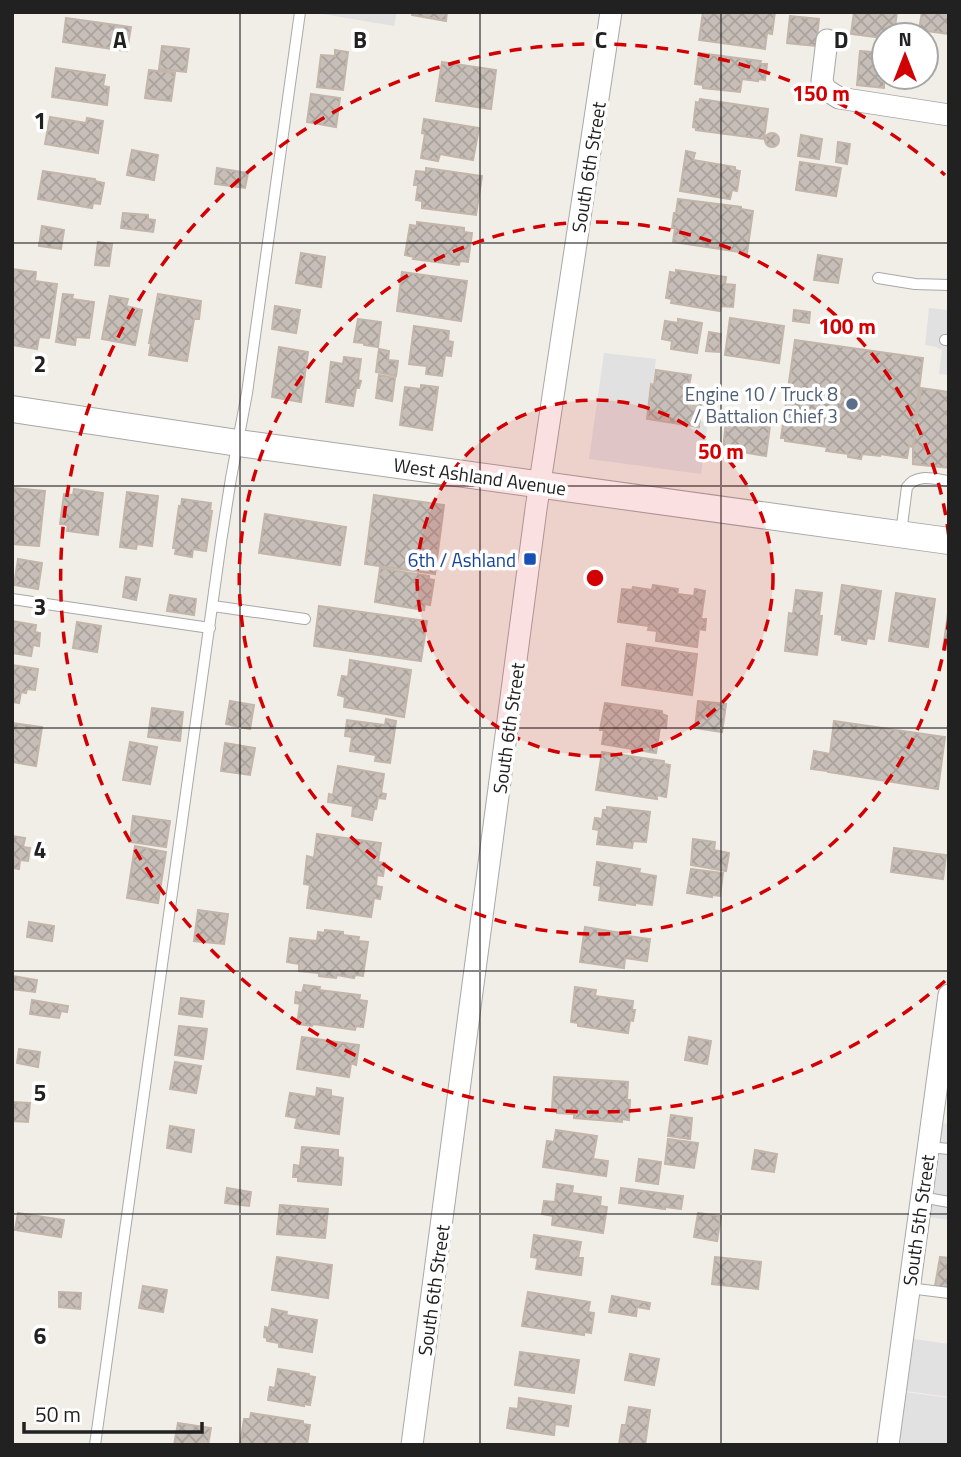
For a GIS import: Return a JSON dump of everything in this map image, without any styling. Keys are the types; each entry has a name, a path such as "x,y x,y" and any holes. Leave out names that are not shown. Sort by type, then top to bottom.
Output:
{"street":[{"name":"South 6th Street","path":"412,1445 540,484 611,12"},
{"path":"827,40 822,81 825,89 839,98 949,115"},
{"name":"West Ashland Avenue","path":"12,409 238,443 949,541"},
{"name":"South 5th Street","path":"888,1445 921,1197 938,1148 949,995"}],"lane":[{"path":"95,1445 223,530 247,393 300,12"},
{"path":"878,278 915,284 949,285"},
{"path":"901,534 907,487 911,482 921,478 949,481"},
{"path":"12,599 210,628"},
{"path":"213,606 305,619"},
{"path":"921,1197 949,1202"},
{"path":"909,1288 949,1293"}],"shaded area":[{"path":"311,12 397,12 394,26"},
{"path":"929,308 949,310 949,375 939,374 942,350 925,345"},
{"path":"604,353 656,359 646,420 700,428 701,421 708,422 701,474 589,459"},
{"path":"940,1123 949,1124 949,1220 928,1217"},
{"path":"907,1338 949,1344 949,1397 898,1390"},
{"path":"898,1391 949,1398 949,1445 892,1445"}],"building":[{"path":"413,12 447,12 446,21 412,15"},
{"path":"703,12 775,12 772,34 767,33 765,49 699,40"},
{"path":"854,12 897,12 896,21 870,21 870,36 851,34"},
{"path":"922,12 949,12 949,34 940,33 940,21 920,21"},
{"path":"790,16 819,19 816,46 787,43"},
{"path":"66,18 131,27 127,51 63,42"},
{"path":"162,46 189,49 186,72 159,69"},
{"path":"335,50 348,52 343,90 317,87 321,55 335,56"},
{"path":"860,51 870,52 870,86 857,85"},
{"path":"699,53 761,61 760,64 767,64 765,80 742,79 740,92 703,88 703,85 695,84"},
{"path":"442,62 496,70 491,109 436,101"},
{"path":"56,68 105,75 103,86 109,87 107,105 52,97"},
{"path":"149,70 175,73 171,101 145,98"},
{"path":"311,94 340,98 336,127 307,122"},
{"path":"700,99 768,109 764,139 696,130 693,127 696,102 699,103"},
{"path":"50,117 86,123 87,118 103,121 98,153 45,144"},
{"path":"424,119 479,128 473,160 440,154 438,161 421,158 425,134 422,133"},
{"path":"772,133 777,135 777,145 772,147 767,145 765,140 767,135"},
{"path":"801,135 822,139 819,159 798,156"},
{"path":"838,142 850,144 847,164 836,162"},
{"path":"132,150 158,155 154,180 127,175"},
{"path":"686,151 695,153 693,160 735,167 735,170 740,171 737,191 732,190 730,199 680,191"},
{"path":"800,162 841,168 836,196 796,190"},
{"path":"217,168 248,173 245,188 215,184"},
{"path":"426,168 482,176 476,215 422,208 422,201 416,200 418,185 414,185 416,171 426,172"},
{"path":"43,171 95,179 104,183 100,204 93,203 92,208 38,199"},
{"path":"678,199 753,211 747,253 673,242 675,228 672,228"},
{"path":"123,213 148,215 148,219 155,220 153,232 121,228"},
{"path":"417,222 464,228 464,232 472,233 468,262 460,261 459,265 413,259 414,257 405,255 410,225 417,226"},
{"path":"42,226 64,230 61,249 39,246"},
{"path":"98,242 112,244 109,266 95,265"},
{"path":"301,253 325,257 321,287 296,283"},
{"path":"818,255 842,259 838,283 814,280"},
{"path":"12,269 36,272 35,281 57,284 49,338 39,337 37,349 12,345"},
{"path":"676,270 726,277 725,284 735,285 733,307 721,306 720,311 671,303 672,299 666,298 670,272 676,273"},
{"path":"402,272 467,281 461,321 397,311"},
{"path":"63,294 73,295 72,299 94,302 89,338 76,337 75,345 56,342"},
{"path":"158,294 201,301 199,319 194,319 187,361 149,355"},
{"path":"110,296 128,299 126,306 142,310 135,345 102,339"},
{"path":"275,306 300,310 296,333 272,329"},
{"path":"794,310 810,312 809,323 793,321"},
{"path":"730,318 784,326 779,363 725,355"},
{"path":"358,319 381,322 378,347 354,342"},
{"path":"678,319 702,323 697,353 671,349 672,341 662,339 665,321 678,323"},
{"path":"414,326 449,331 448,341 453,342 451,356 445,355 442,376 426,374 427,366 409,364"},
{"path":"709,332 721,334 719,352 706,351"},
{"name":"Engine 10 / Truck 8 / Battalion Chief 3","path":"795,340 923,358 913,447 909,446 907,458 880,454 862,454 861,459 848,457 848,454 826,451 827,447 785,441 785,438 781,438"},
{"path":"279,347 308,352 301,402 272,397"},
{"path":"379,349 389,351 388,360 398,361 396,376 376,372"},
{"path":"344,357 361,359 358,380 361,381 359,388 356,388 353,406 326,402 331,362 343,364"},
{"path":"656,370 691,375 688,391 703,392 699,427 647,419 651,384 654,385"},
{"path":"379,375 395,378 392,401 376,398"},
{"path":"421,385 438,387 432,430 400,425 405,387 421,389"},
{"path":"921,388 949,392 949,468 913,464"},
{"path":"727,412 771,418 766,456 723,449"},
{"path":"12,488 45,491 39,546 12,544"},
{"path":"74,489 103,493 98,535 67,531 68,525 60,524 64,494 73,495"},
{"path":"127,492 158,496 152,546 137,544 136,549 120,547"},
{"path":"374,495 444,505 435,574 365,564"},
{"path":"182,499 211,503 206,551 193,549 192,557 175,554 176,548 173,548"},
{"path":"265,514 346,527 340,565 259,553"},
{"path":"18,559 42,563 38,589 14,585"},
{"path":"380,568 429,576 429,579 434,580 430,605 425,604 424,610 375,602"},
{"path":"126,577 140,579 136,600 123,597"},
{"path":"653,585 678,589 677,594 694,596 695,589 705,591 701,619 706,619 705,630 699,629 697,647 656,641 657,631 648,630 649,626 618,622 622,589 632,590 633,587 652,590"},
{"path":"842,585 881,591 874,639 867,638 866,644 842,640 842,635 835,634"},
{"path":"796,590 822,593 817,655 785,651 789,613 793,614"},
{"path":"896,593 935,599 928,647 889,641"},
{"path":"170,595 196,599 194,615 167,611"},
{"path":"319,606 427,621 421,661 314,646"},
{"path":"949,606 949,650 943,649"},
{"path":"12,621 36,625 35,632 40,633 39,646 33,645 31,656 12,653"},
{"path":"77,622 101,626 97,652 73,648"},
{"path":"627,644 697,654 692,695 622,685"},
{"path":"350,660 411,670 404,717 344,707 345,697 338,695 342,676 348,677"},
{"path":"12,665 38,669 35,690 27,689 26,693 21,692 19,703 12,702"},
{"path":"230,701 254,705 250,729 226,724"},
{"path":"698,701 726,704 722,732 695,728"},
{"path":"605,703 662,711 662,714 667,716 666,728 660,727 656,753 602,744 604,730 600,730"},
{"path":"152,708 183,712 180,741 148,737"},
{"path":"386,719 396,721 390,763 375,761 376,755 350,751 352,737 345,736 347,720 385,725"},
{"path":"834,721 945,737 938,789 811,769 814,751 830,754"},
{"path":"12,723 42,727 36,766 12,762"},
{"path":"130,742 157,747 150,784 123,780"},
{"path":"225,743 255,748 250,775 221,771"},
{"path":"602,752 664,761 664,764 670,765 666,797 657,795 657,799 596,790"},
{"path":"338,766 384,774 381,793 386,794 385,799 378,798 372,820 352,816 353,806 328,802 329,794 333,795"},
{"path":"607,807 650,812 646,842 633,841 632,848 597,844 599,830 593,829 595,818 602,819 603,810 607,810"},
{"path":"133,816 170,821 166,847 130,842"},
{"path":"317,834 381,843 378,862 385,863 383,876 377,875 376,886 382,887 380,899 374,898 371,917 307,908 310,885 304,884 307,856 314,858"},
{"path":"12,836 25,838 23,847 30,848 28,861 20,860 19,869 12,868"},
{"path":"693,839 715,842 714,850 729,853 726,871 691,865"},
{"path":"135,846 166,852 158,903 127,898"},
{"path":"894,848 946,855 943,879 891,872"},
{"path":"597,862 640,869 639,873 656,876 652,905 599,900 601,886 594,885"},
{"path":"691,869 723,873 720,896 687,893"},
{"path":"198,910 228,914 224,944 194,941"},
{"path":"29,922 54,926 52,941 27,937"},
{"path":"585,927 650,939 647,961 625,958 624,968 580,962"},
{"path":"325,930 343,932 343,935 359,937 358,941 368,942 363,976 319,976 319,973 299,971 299,964 287,962 290,938 317,941 318,932 325,933"},
{"path":"12,976 37,980 35,992 12,989"},
{"path":"304,985 320,987 319,990 360,995 359,1000 367,1001 363,1027 356,1026 355,1030 297,1024 300,1004 295,1003 296,992 302,993"},
{"path":"575,987 596,990 595,996 633,1001 632,1010 635,1010 628,1033 578,1026 578,1023 571,1022"},
{"path":"181,998 204,1001 202,1017 179,1014"},
{"path":"32,1000 68,1006 67,1012 61,1011 59,1018 30,1014"},
{"path":"179,1026 207,1029 203,1059 175,1055"},
{"path":"302,1037 359,1045 356,1065 351,1063 349,1077 297,1069"},
{"path":"689,1037 711,1041 707,1064 685,1060"},
{"path":"19,1049 40,1052 38,1067 17,1063"},
{"path":"175,1062 201,1066 196,1093 170,1089"},
{"path":"554,1077 628,1082 629,1120 622,1119 622,1122 574,1118 574,1114 557,1113 557,1109 552,1109"},
{"path":"317,1088 331,1090 331,1096 343,1098 339,1134 295,1128 297,1118 286,1116 290,1093 316,1097"},
{"path":"12,1102 30,1103 28,1122 12,1121"},
{"path":"671,1115 692,1118 690,1139 668,1136"},
{"path":"170,1126 194,1130 191,1152 167,1148"},
{"path":"556,1130 597,1136 593,1159 608,1161 606,1176 543,1167 547,1141 554,1142"},
{"path":"668,1139 698,1143 694,1168 665,1164"},
{"path":"302,1147 338,1150 338,1157 343,1158 341,1185 298,1181 298,1177 293,1177 294,1165 300,1166"},
{"path":"755,1150 777,1154 774,1172 752,1169"},
{"path":"639,1159 661,1162 658,1184 636,1181"},
{"path":"557,1184 573,1186 572,1193 601,1197 600,1206 607,1207 603,1233 552,1225 553,1216 542,1214 544,1201 555,1202"},
{"path":"227,1188 251,1192 249,1206 225,1203"},
{"path":"621,1188 683,1196 681,1209 619,1203"},
{"path":"280,1205 328,1209 325,1238 277,1234"},
{"path":"18,1213 64,1220 61,1237 15,1230"},
{"path":"698,1213 721,1216 717,1241 694,1237"},
{"path":"534,1235 581,1242 578,1258 583,1258 581,1275 536,1269 538,1258 531,1257"},
{"path":"277,1257 332,1265 328,1298 272,1290"},
{"path":"715,1257 761,1262 758,1289 712,1284"},
{"path":"940,1257 949,1258 949,1288 935,1286"},
{"path":"143,1286 167,1290 163,1312 139,1308"},
{"path":"59,1292 81,1293 80,1309 59,1307"},
{"path":"528,1292 590,1302 588,1312 594,1313 591,1333 584,1332 584,1335 522,1326"},
{"path":"612,1296 650,1303 649,1309 637,1307 636,1316 609,1312"},
{"path":"272,1309 287,1312 286,1315 317,1320 312,1352 279,1347 279,1343 267,1341 264,1337 265,1327 269,1328"},
{"path":"520,1352 579,1360 574,1393 515,1385"},
{"path":"630,1354 659,1359 654,1385 625,1380"},
{"path":"278,1369 315,1377 310,1405 268,1400 270,1387 275,1388"},
{"path":"519,1398 571,1406 568,1426 555,1424 554,1435 507,1428 510,1408 518,1409"},
{"path":"629,1407 650,1410 645,1445 619,1445 622,1425 626,1425"},
{"path":"251,1413 303,1421 303,1424 310,1425 307,1445 240,1445 244,1419 250,1419"},
{"path":"178,1423 211,1428 208,1445 174,1445"}],"place":[{"name":"Engine 10 / Truck 8 / Battalion Chief 3","path":"852,404"},
{"name":"6th / Ashland","path":"530,559"}]}
